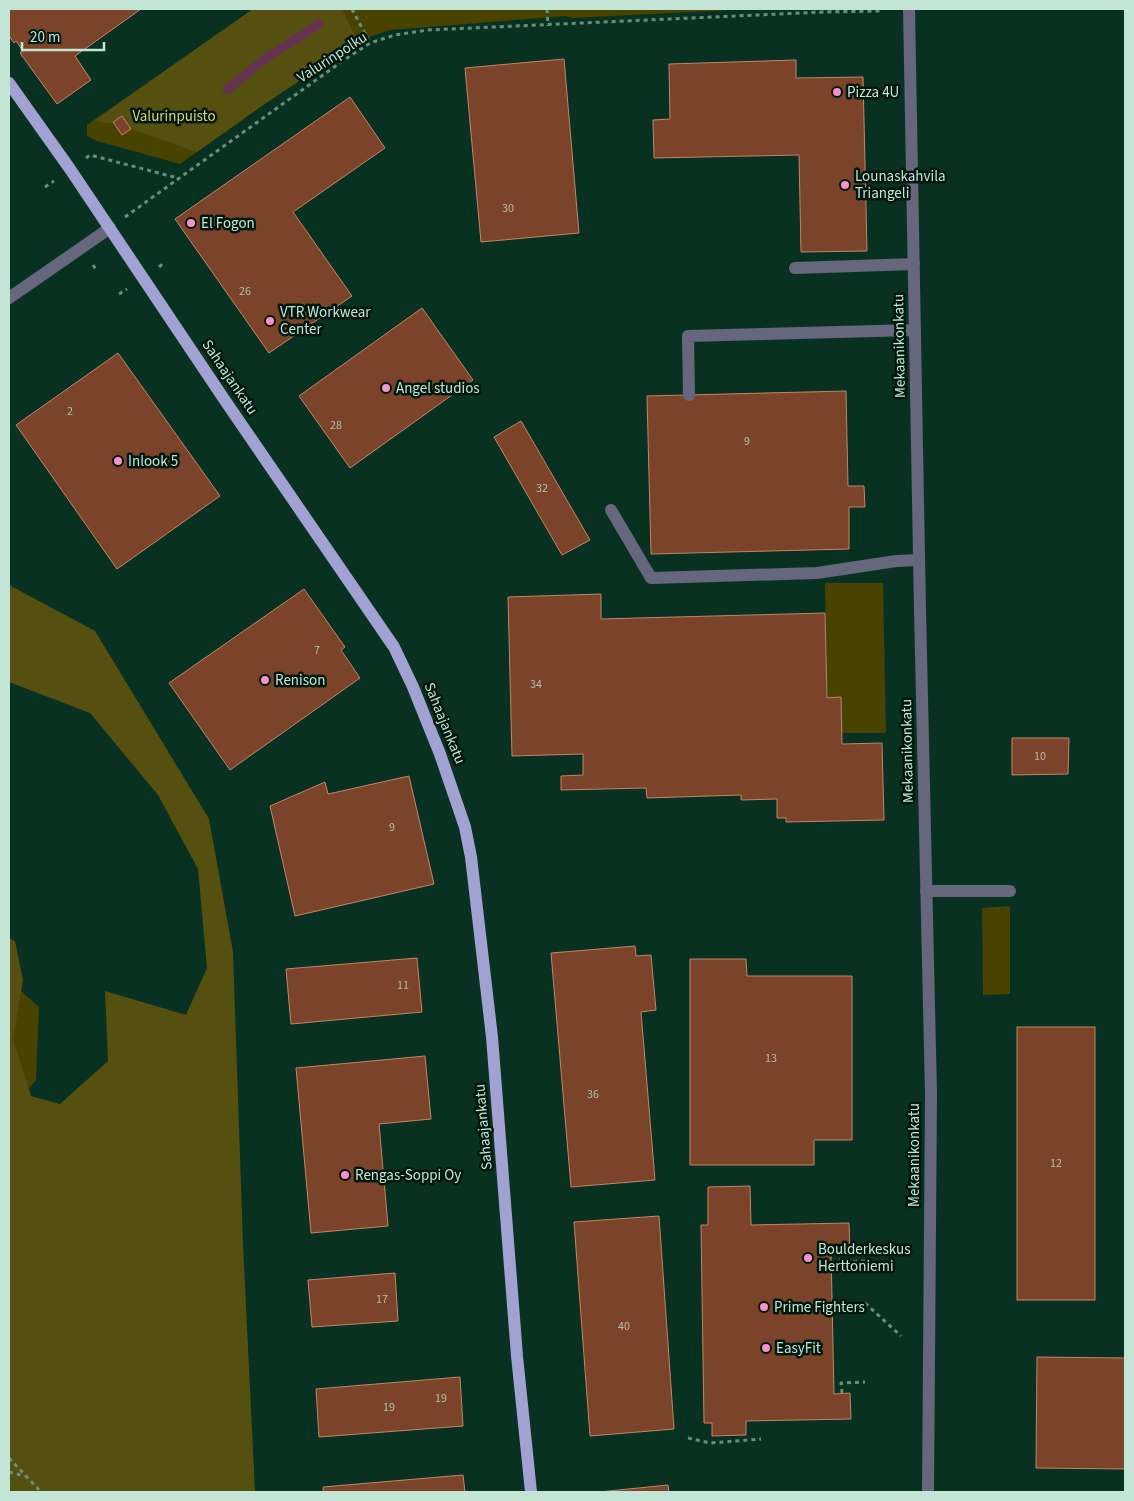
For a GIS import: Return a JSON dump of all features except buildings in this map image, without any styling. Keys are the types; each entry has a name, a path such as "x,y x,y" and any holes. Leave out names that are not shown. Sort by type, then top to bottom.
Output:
{"main road":[{"name":"Sahaajankatu","path":"9,83 70,169 226,402 394,647 424,714 454,793 465,827 478,907 492,1037 531,1492"}],"street":[{"name":"Mekaanikonkatu","path":"909,9 931,1094 928,1492"},
{"path":"9,298 110,228"},
{"path":"795,268 914,264"},
{"path":"689,395 688,336 915,330"},
{"path":"611,510 651,578 818,573 896,561 919,560"},
{"path":"926,891 1010,891"}],"path":[{"path":"352,9 370,43"},
{"path":"547,9 548,26"},
{"name":"Valurinpolku","path":"130,213 344,60 370,43 395,35 428,30 548,26 824,10 882,11"},
{"path":"90,155 179,178"},
{"path":"841,1250 841,1262 866,1261"},
{"path":"865,1303 901,1336"},
{"path":"842,1393 842,1383 865,1382"},
{"path":"688,1438 710,1443 761,1439"},
{"path":"9,1458 41,1492"},
{"path":"9,1472 26,1476"}],"green space":[{"name":"Valurinpuisto","path":"253,9 752,9 572,18 565,16 390,30 365,39 332,58 180,164 97,141 87,136 87,125"},
{"name":"Valurinpuisto","path":"253,9 342,9 358,42 266,103 197,152 131,129 122,117 109,123 95,120"},
{"path":"825,583 883,583 886,733 842,733 841,698 827,698"},
{"path":"9,585 95,631 209,819 233,952 243,1244 255,1492 9,1492 9,938 15,941 23,980 13,1039 31,1096 60,1104 108,1061 105,991 186,1015 207,968 198,869 158,795 90,713 9,682"},
{"path":"1010,906 1010,994 983,995 982,908"},
{"path":"9,980 39,1007 36,1080 9,1112"}],"waterway":[{"path":"227,90 263,60 319,24"}],"place":[{"name":"Pizza 4U","path":"837,92"},
{"name":"Lounaskahvila Triangeli","path":"845,185"},
{"name":"El Fogon","path":"191,223"},
{"name":"VTR Workwear Center","path":"270,321"},
{"name":"Angel studios","path":"386,388"},
{"name":"Inlook 5","path":"118,461"},
{"name":"Renison","path":"265,680"},
{"name":"Rengas-Soppi Oy","path":"345,1175"},
{"name":"Boulderkeskus Herttoniemi","path":"808,1258"},
{"name":"Prime Fighters","path":"764,1307"},
{"name":"EasyFit","path":"766,1348"}]}
